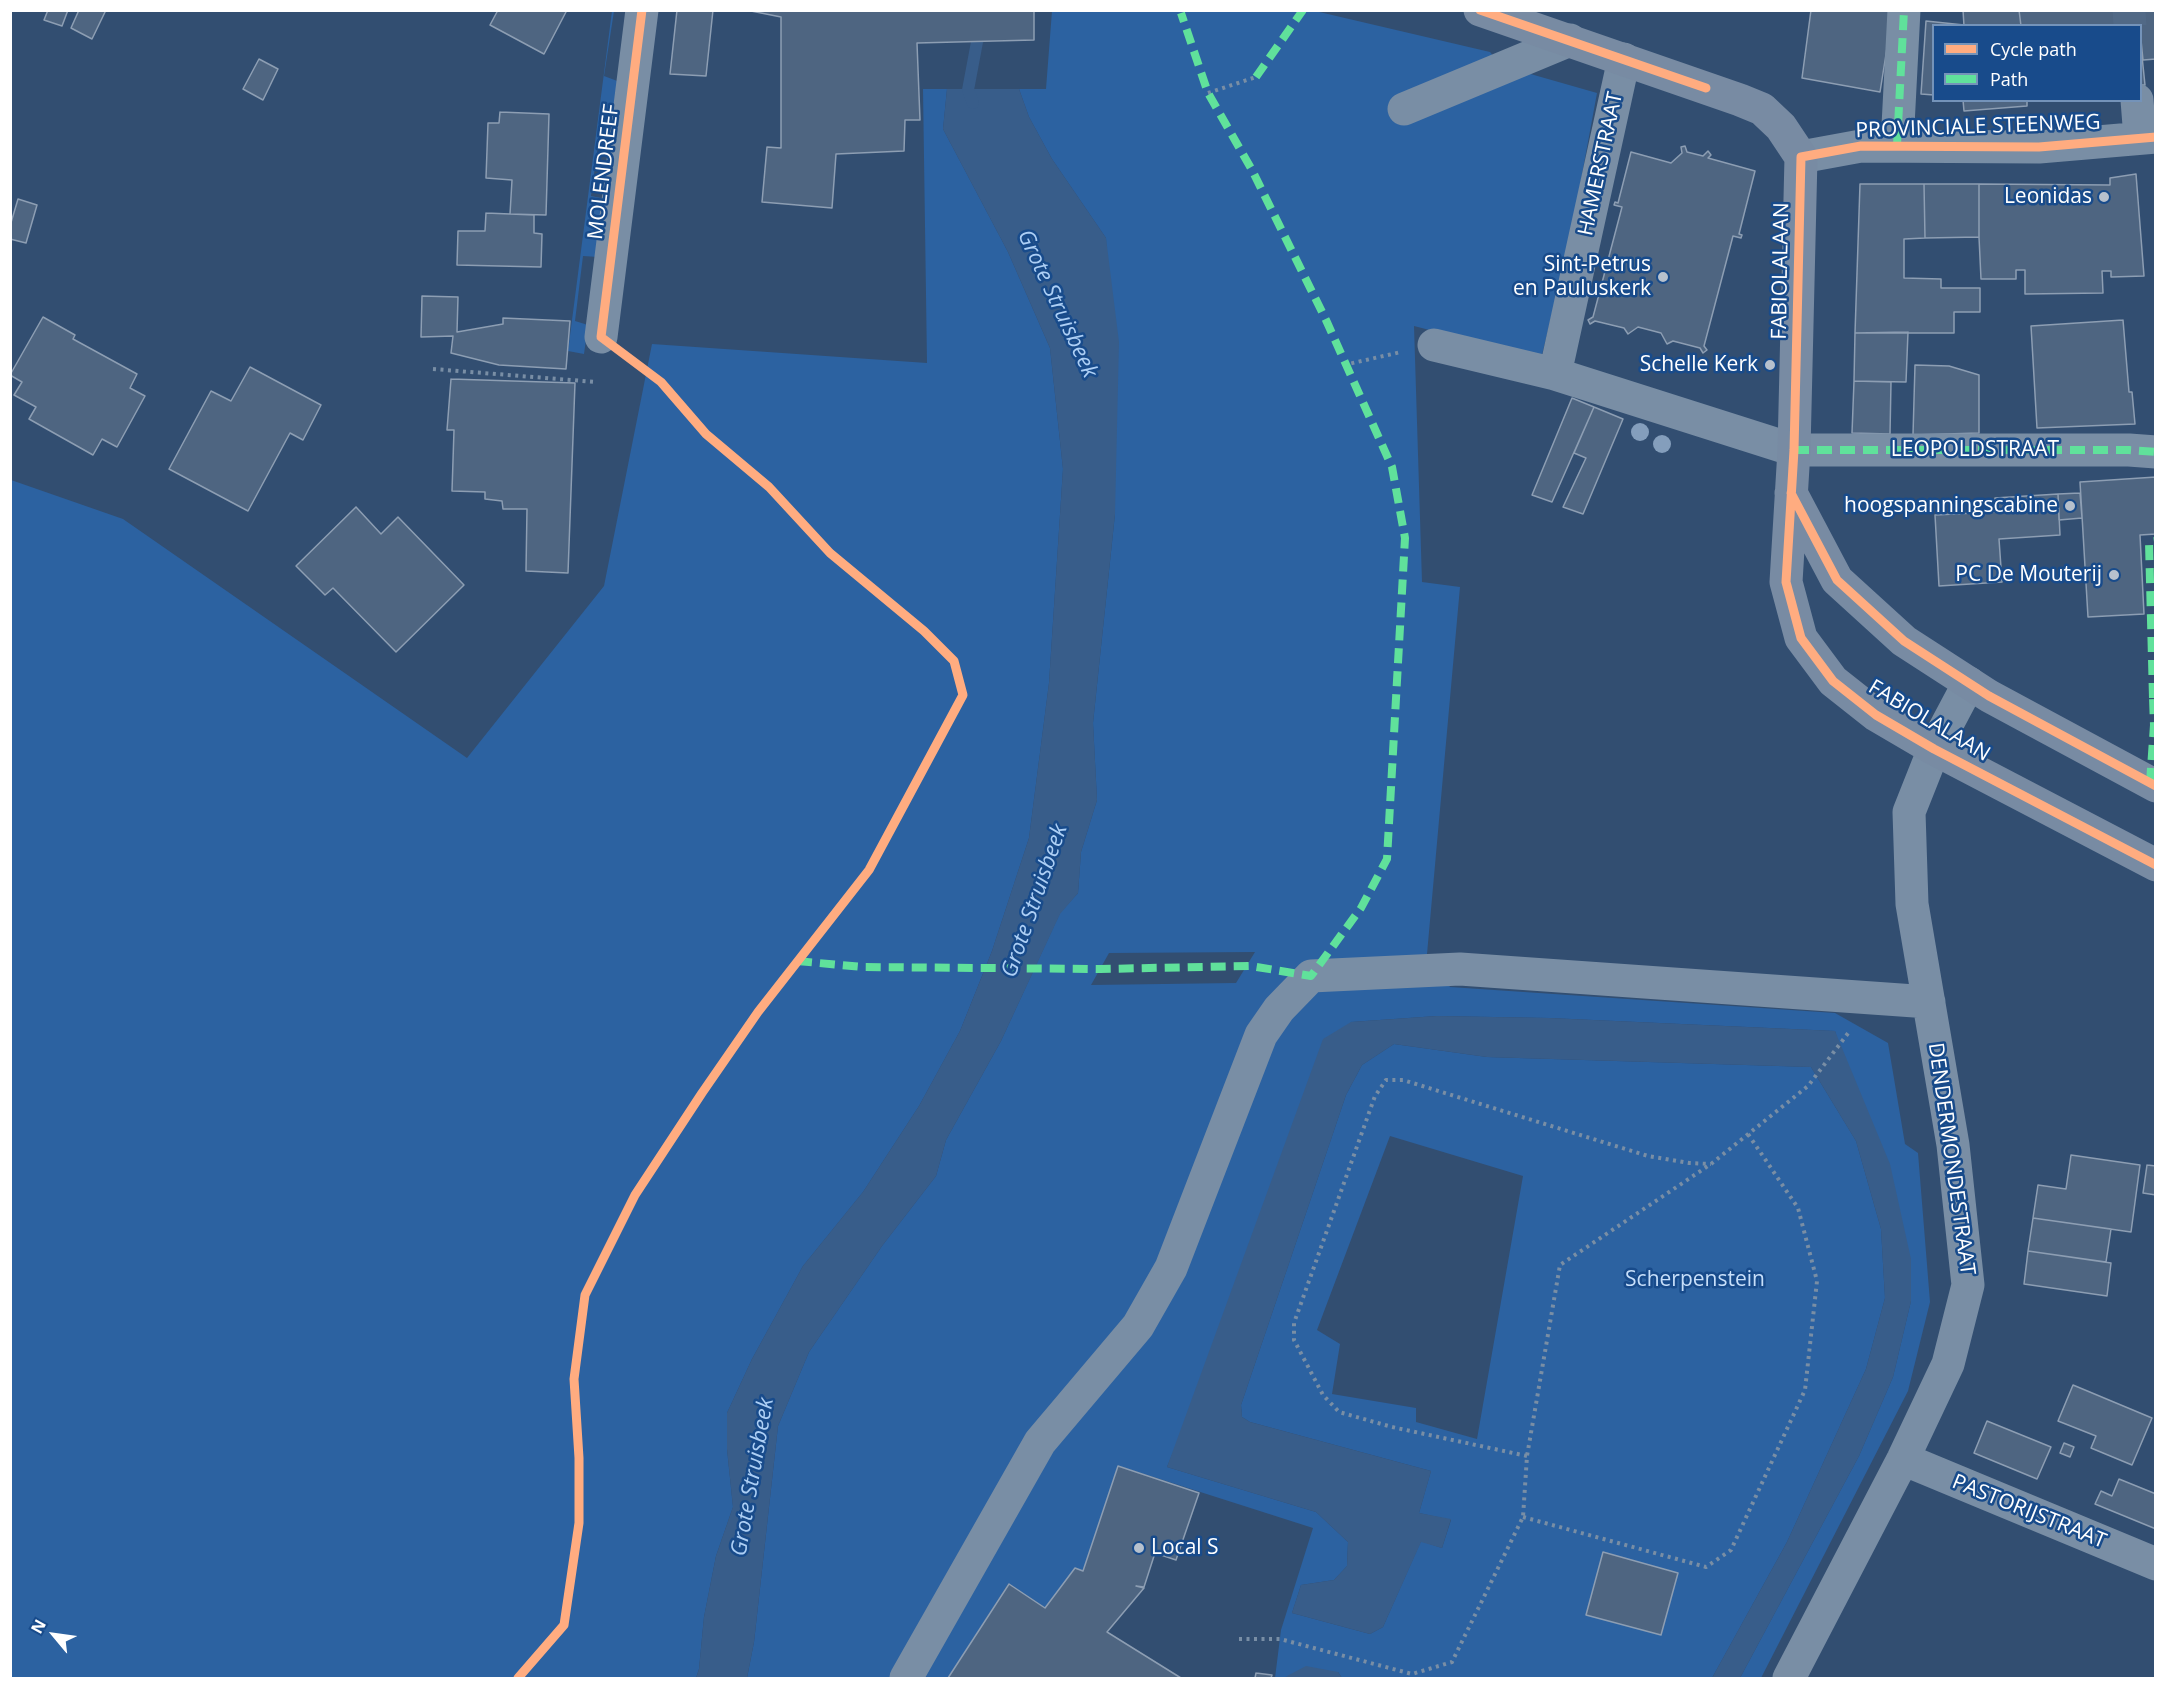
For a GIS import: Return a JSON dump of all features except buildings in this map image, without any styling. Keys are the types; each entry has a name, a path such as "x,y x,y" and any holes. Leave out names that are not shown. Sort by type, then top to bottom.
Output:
{"main road":[{"path":"1480,10 1762,109 1781,127 1802,157"},
{"name":"FABIOLALAAN","path":"1802,157 1794,450 1786,582 1801,638 1833,681 1876,715 1934,749 2156,865"},
{"path":"1791,493 1837,580 1904,641 1989,696 2156,786"}],"street":[{"name":"MOLENDREEF","path":"601,337 642,10"},
{"path":"1897,145 1904,10"},
{"path":"1404,109 1570,40"},
{"name":"HAMERSTRAAT","path":"1555,374 1624,59"},
{"path":"2138,102 2148,137"},
{"name":"PROVINCIALE STEENWEG","path":"1802,157 1861,146 2039,147 2148,137"},
{"path":"1434,345 1555,374 1794,450"},
{"name":"LEOPOLDSTRAAT","path":"1794,450 2156,452"},
{"name":"DENDERMONDESTRAAT","path":"1789,1678 1903,1459 1948,1364 1968,1285 1953,1145 1912,904 1909,812 1934,749 1969,683"},
{"path":"906,1678 1040,1442 1138,1326 1171,1268 1261,1035 1279,1009 1311,976 1460,969 1929,1002"},
{"name":"PASTORIJSTRAAT","path":"1903,1459 2156,1564"}],"path":[{"path":"1208,93 1256,77"},
{"path":"1344,365 1434,345"},
{"path":"433,369 596,382"},
{"path":"1239,1639 1280,1639 1412,1674 1452,1662 1523,1517 1527,1456 1560,1265 1711,1164 1808,1086 1851,1030"},
{"path":"1527,1456 1392,1427 1339,1412 1323,1395 1294,1340 1294,1323 1375,1096 1386,1080 1402,1080 1648,1156 1711,1164"},
{"path":"1523,1517 1706,1568 1731,1550 1805,1390 1817,1281 1798,1208 1748,1134"}],"green space":[{"path":"612,11 614,11 604,76 620,82 616,115 602,117 591,196 606,199 598,257 583,256 575,321 588,325 584,354 568,351"},
{"name":"Scherpenstein","path":"1052,11 1315,11 1490,52 1499,63 1389,104 1391,118 1403,122 1527,73 1597,93 1571,234 1541,359 1414,326 1422,582 1460,587 1427,954 1450,987 1835,1013 1888,1043 1905,1144 1918,1153 1930,1302 1908,1391 1761,1678 1740,1678 1859,1456 1893,1377 1911,1301 1835,1031 1549,1018 1437,1016 1351,1022 1167,1467 1316,1512 1348,1542 1347,1566 1334,1580 1301,1585 1292,1613 1370,1634 1383,1627 1421,1541 1442,1548 1451,1520 1419,1513 1431,1471 1250,1422 1242,1417 1241,1405 1346,1095 1362,1065 1394,1044 1487,1057 1811,1067 1856,1141 1881,1229 1885,1298 1866,1369 1787,1542 1712,1678 1342,1678 1338,1672 1275,1678 1281,1630 1313,1528 1119,1466 1083,1571 1075,1569 1045,1608 1008,1584 948,1678 747,1678 754,1642 778,1426 809,1352 882,1246 936,1176 946,1140 1001,1041 1060,913 1078,893 1081,852 1097,800 1093,723 1115,514 1106,238 1052,159 1029,117 1019,89 1046,89","holes":["1255,952 1236,983 1091,985 1109,953","1390,1136 1523,1176 1477,1439 1416,1422 1416,1408 1332,1394 1340,1344 1317,1330"]},
{"path":"923,89 947,89 943,129 1008,252 1050,348 1063,469 1049,683 1029,838 992,951 960,1031 919,1106 863,1192 803,1266 752,1359 727,1413 727,1449 733,1507 716,1556 704,1617 699,1669 696,1678 11,1678 11,480 123,519 467,758 604,586 652,344 927,363"}],"water":[{"path":"947,89 1019,89 1029,117 1052,159 1106,238 1119,342 1115,514 1093,723 1097,800 1081,852 1078,893 1060,914 1001,1041 946,1140 936,1176 882,1246 809,1352 778,1426 754,1642 747,1678 696,1678 699,1669 704,1617 716,1556 733,1507 727,1449 727,1413 752,1359 803,1266 863,1192 919,1106 960,1031 992,951 1029,838 1049,683 1063,469 1050,348 1008,252 943,129"},
{"path":"1437,1016 1549,1018 1835,1031 1890,1164 1911,1259 1911,1301 1893,1377 1859,1456 1740,1678 1712,1678 1787,1542 1866,1369 1885,1298 1881,1229 1856,1141 1811,1067 1487,1057 1394,1044 1362,1065 1346,1095 1241,1405 1242,1417 1250,1422 1431,1471 1419,1513 1451,1519 1442,1548 1421,1542 1383,1627 1370,1634 1292,1613 1301,1585 1334,1580 1347,1566 1348,1542 1316,1512 1167,1467 1323,1039 1351,1022"},
{"path":"1306,1666 1338,1672 1342,1678 1286,1678"}],"waterway":[{"name":"Grote Struisbeek","path":"973,103 968,90 980,26"}],"tunnel":[{"path":"2129,10 2130,24"}],"marked path":[{"path":"1256,77 1303,10"},
{"path":"1897,145 1904,10"},
{"path":"797,961 862,967 1100,969 1251,966 1311,976 1361,908 1387,859 1405,538 1392,467 1326,320 1252,170 1208,93 1181,13"},
{"path":"1794,450 2129,450 2156,452"},
{"path":"2153,698 2149,542 2156,541"},
{"path":"2150,783 2154,725 2153,698 2156,697"}],"cycle path":[{"path":"518,1678 564,1625 579,1523 579,1458 574,1379 585,1295 635,1195 702,1093 758,1012 869,870 963,695 954,661 924,631 830,553 769,487 706,434 661,382 601,337 642,10"},
{"path":"1480,10 1706,88"},
{"path":"2156,137 2039,147 1861,146 1801,157 1794,450 1786,582 1801,638 1833,681 1876,715 1934,749 2156,865"},
{"path":"1791,493 1837,580 1904,641 1989,696 2156,786"}],"place":[{"name":"Leonidas","path":"2104,197"},
{"name":"Sint-Petrus en Pauluskerk","path":"1663,277"},
{"name":"Schelle Kerk","path":"1770,365"},
{"name":"hoogspanningscabine","path":"2070,506"},
{"name":"PC De Mouterij","path":"2114,575"},
{"name":"Local S","path":"1139,1548"}]}
